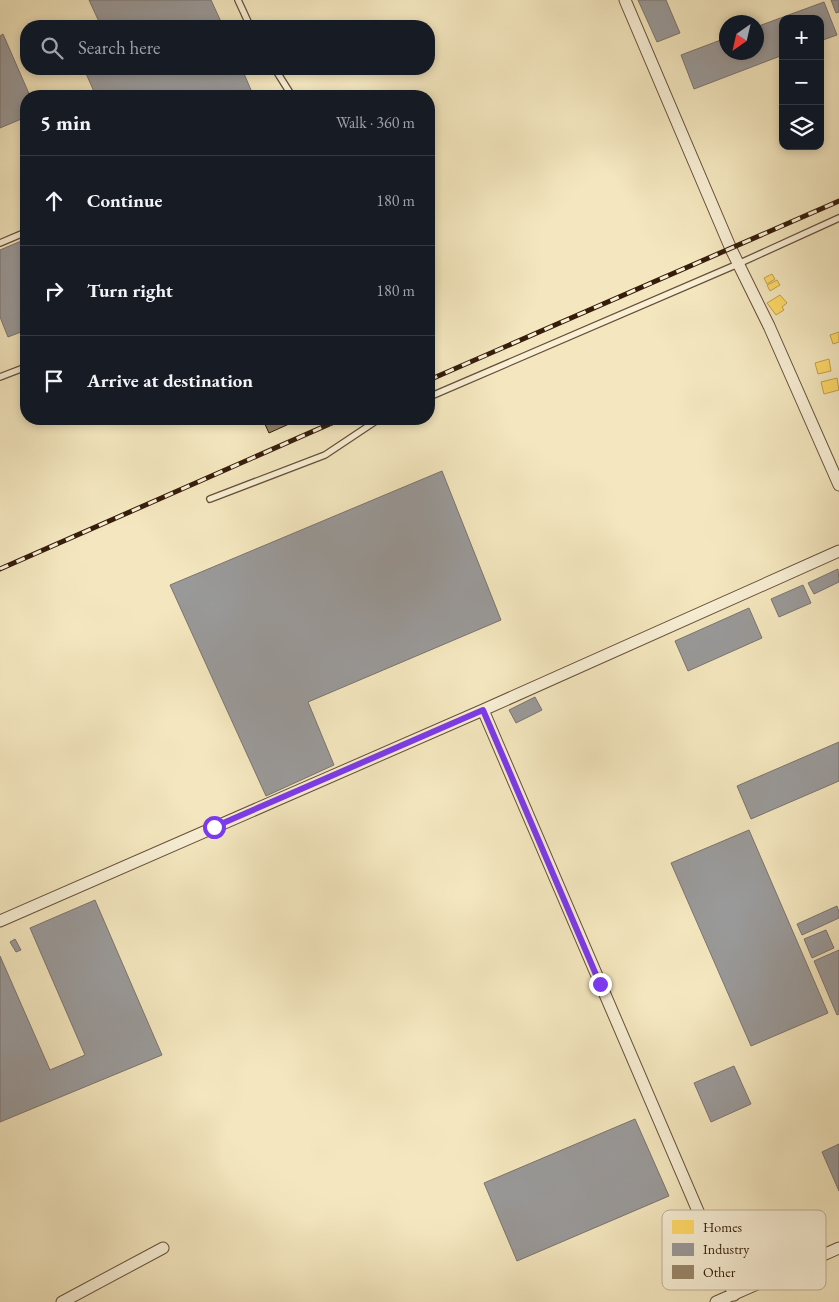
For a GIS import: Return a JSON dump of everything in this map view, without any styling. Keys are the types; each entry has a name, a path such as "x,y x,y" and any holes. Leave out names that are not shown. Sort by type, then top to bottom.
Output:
{"street":[{"path":"625,0 738,264 769,326 839,485"},
{"path":"0,921 483,710 839,551"},
{"path":"483,710 698,1210"},
{"path":"62,1302 163,1248"},
{"path":"826,1254 839,1248"},
{"path":"732,1290 734,1295"},
{"path":"716,1302 745,1290"}],"lane":[{"path":"238,0 247,20"},
{"path":"279,75 288,90"},
{"path":"435,394 738,264 839,218"},
{"path":"0,243 20,235"},
{"path":"0,377 20,369"},
{"path":"210,499 325,455 370,425"}],"building: Homes":[{"path":"772,274 775,279 767,284 764,278"},
{"path":"777,280 780,285 770,291 767,285"},
{"path":"780,295 787,303 782,307 784,310 776,315 767,303"},
{"path":"839,332 839,342 833,344 830,335"},
{"path":"829,359 831,371 818,374 815,363"},
{"path":"837,378 839,390 824,394 821,382"}],"building: Industry":[{"path":"89,0 211,0 220,20 98,20"},
{"path":"638,0 666,0 680,33 657,42"},
{"path":"831,0 839,0 839,12 836,13"},
{"path":"824,2 837,35 824,40 824,15 789,15"},
{"path":"779,19 779,57 694,89 681,55 719,41 719,60 764,60 764,24"},
{"path":"3,34 27,90 20,90 20,120 0,128 0,36"},
{"path":"87,75 245,75 251,90 93,90"},
{"path":"20,242 20,332 8,337 0,317 0,250"},
{"path":"442,471 501,620 308,702 334,765 266,796 170,585"},
{"path":"838,569 839,582 814,594 808,583"},
{"path":"803,585 811,603 779,617 771,599"},
{"path":"749,608 762,638 688,671 675,641"},
{"path":"535,697 542,710 516,723 509,710"},
{"path":"839,742 839,781 751,819 737,786"},
{"path":"749,830 828,1013 751,1046 671,863"},
{"path":"95,900 162,1055 0,1122 0,956 50,1070 85,1055 30,928"},
{"path":"837,906 839,918 802,935 797,924"},
{"path":"826,930 834,948 812,958 804,939"},
{"path":"15,939 21,950 16,952 10,942"},
{"path":"839,950 839,1014 837,1015 814,961"},
{"path":"734,1066 751,1104 711,1122 694,1083"},
{"path":"635,1119 669,1196 517,1261 484,1183"},
{"path":"839,1144 839,1191 822,1152"}],"building: Other":[{"path":"265,425 287,425 269,433"}],"railway":[{"path":"435,377 839,201"},
{"path":"0,569 327,425"}],"route":[{"path":"214,827 483,710 600,984"}]}
